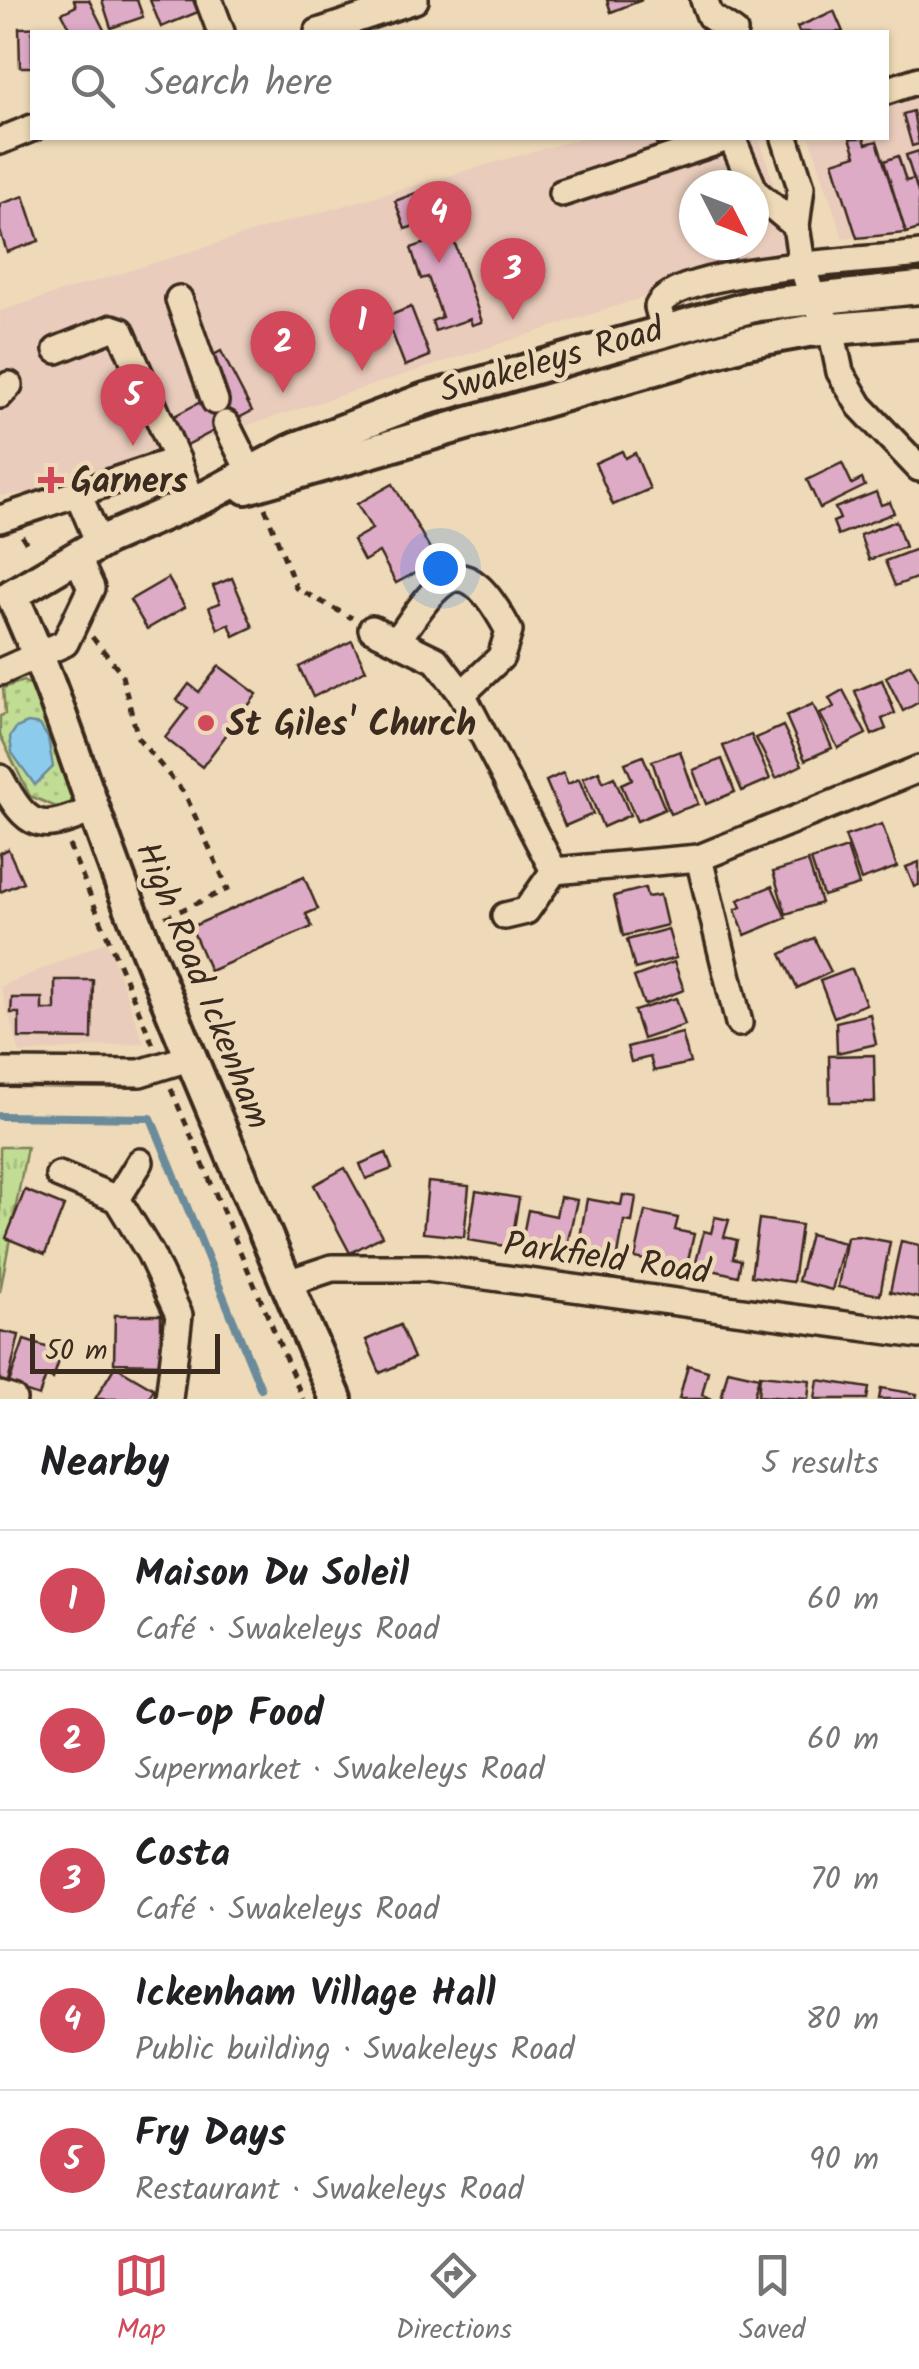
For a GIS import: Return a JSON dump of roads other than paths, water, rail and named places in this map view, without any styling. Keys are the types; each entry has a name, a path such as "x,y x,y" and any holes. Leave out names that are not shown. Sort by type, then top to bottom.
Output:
{"main road":[{"name":"Swakeleys Road","path":"253,479 296,448 425,400 664,329 757,304 919,288"},
{"name":"Swakeleys Road","path":"6,591 88,549 253,479 715,350 831,330 919,322"},
{"name":"High Road Ickenham","path":"6,591 40,654 92,810 139,930 336,1399"}],"street":[{"path":"210,0 220,30"},
{"path":"324,30 414,0"},
{"path":"707,16 731,30"},
{"path":"889,90 919,80"},
{"path":"0,140 30,129"},
{"path":"562,192 724,140"},
{"path":"731,140 745,170"},
{"path":"786,140 801,187 796,226 802,264 812,297 831,330 840,372 852,396 919,468"},
{"path":"769,202 796,226"},
{"path":"664,329 658,308 672,293 748,272 919,254"},
{"path":"180,299 220,413 253,479"},
{"path":"57,350 112,328 121,331 176,460 201,498"},
{"path":"0,519 79,496 176,460"},
{"path":"0,672 66,642 77,618 90,588 79,496"},
{"path":"398,642 434,586 458,577 472,580 492,599 509,631 502,657 462,694"},
{"path":"372,629 436,660 462,694 554,871"},
{"path":"506,916 526,910 554,871 699,858 919,768"},
{"path":"0,778 19,814 37,824 58,825 92,810"},
{"path":"699,858 739,1024"},
{"path":"0,1072 140,1073 192,1057"},
{"path":"118,1199 140,1162"},
{"path":"59,1174 118,1199 179,1315 169,1399"},
{"name":"Parkfield Road","path":"287,1283 332,1268 427,1268 919,1335"},
{"path":"0,1395 14,1399"}],"water":[{"path":"28,723 40,725 48,738 53,767 35,785 12,753 10,737 16,728"}],"waterway":[{"path":"0,1116 151,1118 261,1389"}],"place":[{"name":"Ickenham Village Hall","path":"439,263"},
{"name":"Costa","path":"513,320"},
{"name":"Maison Du Soleil","path":"362,371"},
{"name":"Co-op Food","path":"283,393"},
{"name":"Fry Days","path":"133,446"},
{"name":"Garners","path":"51,480"},
{"name":"St Giles' Church","path":"206,723"}]}
